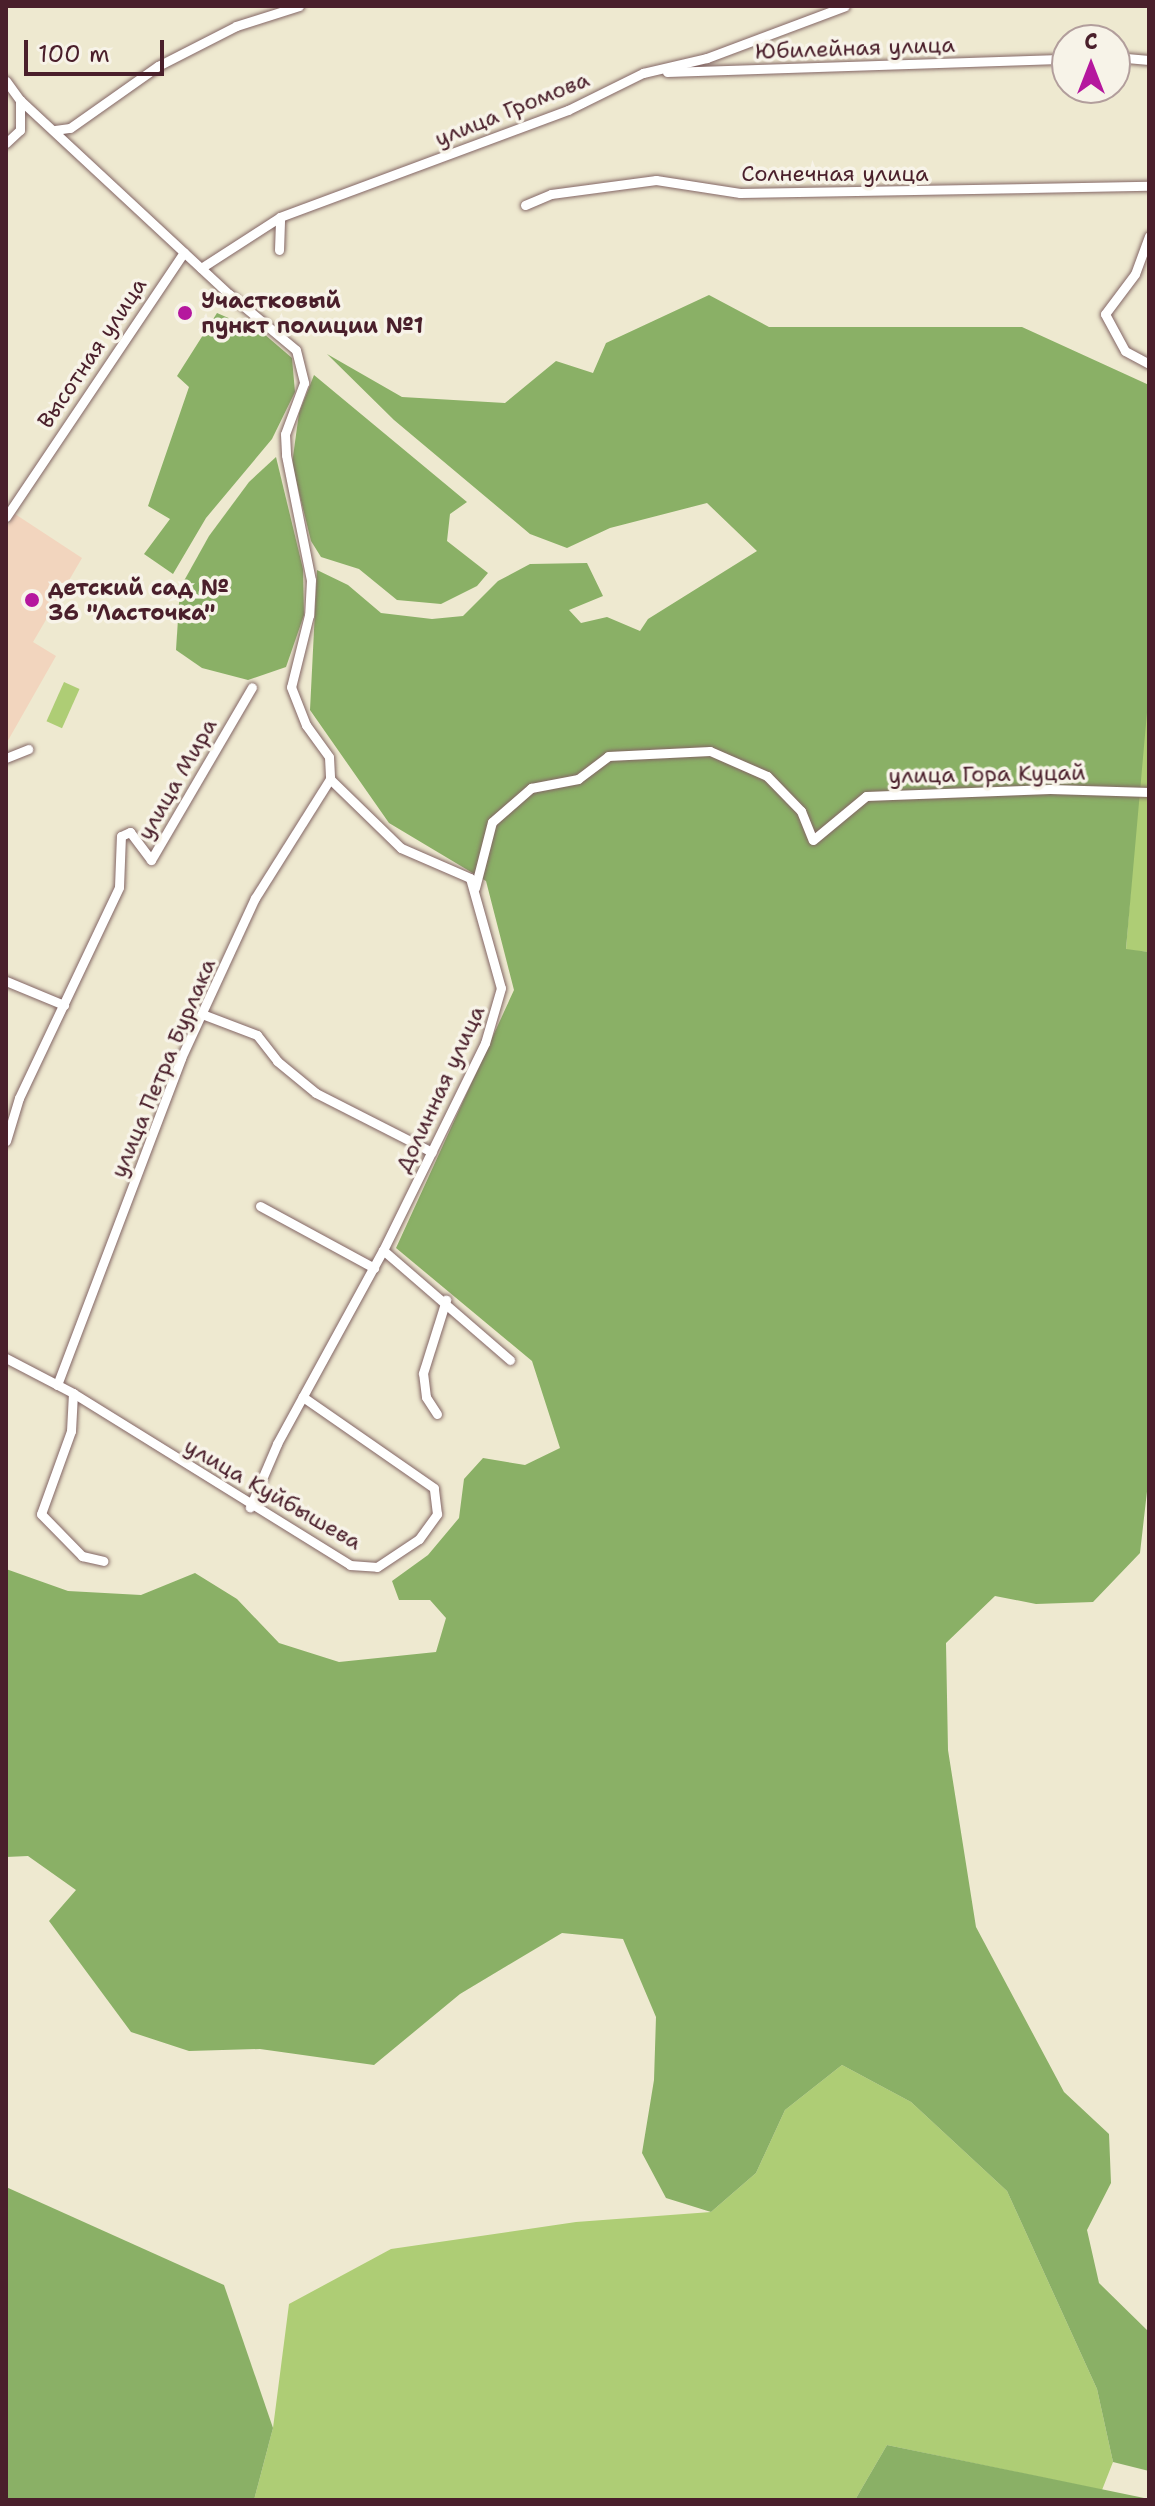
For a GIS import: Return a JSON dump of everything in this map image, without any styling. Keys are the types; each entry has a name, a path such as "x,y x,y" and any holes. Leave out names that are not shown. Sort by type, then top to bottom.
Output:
{"street":[{"path":"55,130 70,128 158,66 236,26 299,6"},
{"name":"улица Громова","path":"201,268 280,217 568,110 643,73 707,58 845,6"},
{"name":"Юбилейная улица","path":"643,73 1051,60"},
{"path":"6,81 20,100 201,268 296,350 304,383 285,434 286,455 311,580 309,615 291,687 306,725 329,757 330,779 401,848 470,878 475,888"},
{"path":"6,143 20,130 20,100"},
{"name":"Солнечная улица","path":"525,205 551,194 656,180 740,193 1149,186"},
{"path":"279,250 280,217"},
{"path":"1149,236 1135,274 1105,314 1125,351 1149,364"},
{"name":"Высотная улица","path":"6,517 184,252"},
{"name":"улица Мира","path":"6,1141 19,1098 119,887 121,836 130,832 151,860 252,687"},
{"path":"6,758 28,749"},
{"name":"улица Гора Куцай","path":"475,888 492,822 531,788 578,779 608,756 710,751 767,776 801,811 813,840 866,796 1050,789 1149,792"},
{"name":"улица Петра Бурлака","path":"57,1385 202,1014 255,898 330,779"},
{"name":"Долинная улица","path":"250,1507 303,1397 374,1268 432,1152 500,1007 501,988 475,888"},
{"path":"6,981 64,1005"},
{"path":"202,1014 257,1035 316,1093 432,1152"},
{"path":"260,1206 374,1268"},
{"path":"383,1250 446,1300 510,1360"},
{"path":"437,1414 426,1397 423,1373 446,1300"},
{"name":"улица Куйбышева","path":"6,1358 73,1393 250,1507 350,1565 377,1567 419,1539 437,1514 434,1488 303,1397"},
{"path":"73,1393 71,1431 41,1514 82,1556 103,1561"}],"shaded area":[{"name":"детский сад № 36 \"Ласточка\"","path":"15,514 82,558 33,642 56,656 6,744 6,529"}],"green space":[{"path":"709,295 769,327 1022,327 1149,385 1149,690 1126,949 1149,952 1149,1474 1140,1553 1093,1602 1036,1604 995,1596 946,1643 948,1750 976,1927 1064,2092 1109,2134 1111,2183 1087,2230 1099,2283 1149,2332 1149,2471 1113,2462 1097,2389 1007,2191 911,2102 842,2065 785,2110 756,2173 711,2212 666,2198 642,2153 654,2080 656,2017 623,1939 562,1933 460,1994 374,2065 260,2049 189,2051 131,2032 49,1921 76,1890 28,1856 6,1857 6,1569 68,1591 141,1595 195,1573 237,1599 279,1643 339,1662 436,1652 446,1618 430,1600 399,1600 392,1581 428,1555 459,1518 464,1479 483,1458 525,1465 560,1448 532,1361 396,1248 514,990 486,881 389,823 310,710 317,570 348,585 381,613 432,619 463,616 498,581 530,564 587,563 603,596 569,610 581,623 607,617 640,631 648,619 757,551 707,503 610,528 567,548 530,534 394,420 327,354 402,397 505,403 556,361 593,373 606,343"},
{"path":"217,313 263,333 292,358 295,392 272,439 206,518 173,574 144,554 170,519 148,506 189,387 177,376"},
{"path":"314,375 467,502 450,514 447,541 488,573 477,586 441,604 397,600 359,569 321,557 311,541 292,464 299,413"},
{"path":"276,457 303,569 304,615 286,667 248,680 202,668 176,650 180,588 209,536 249,482"},
{"path":"64,682 80,689 62,728 47,721"},
{"path":"1146,690 1149,690 1149,952 1126,950"},
{"path":"842,2065 911,2102 1007,2191 1097,2389 1113,2462 1102,2490 887,2445 855,2500 254,2500 273,2428 289,2304 391,2249 576,2222 711,2212 756,2173 785,2110"},
{"path":"6,2187 224,2285 273,2428 254,2500 6,2500"},
{"path":"887,2445 1149,2499 1149,2500 855,2500"}],"place":[{"name":"Участковый пункт полиции №1","path":"185,313"},
{"name":"детский сад № 36 \"Ласточка\"","path":"32,600"}]}
